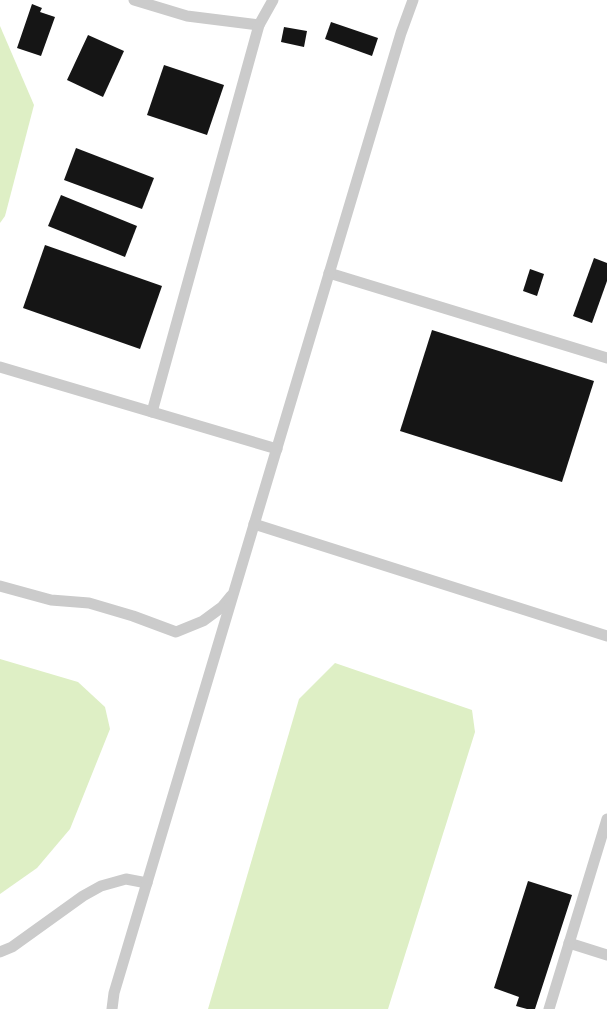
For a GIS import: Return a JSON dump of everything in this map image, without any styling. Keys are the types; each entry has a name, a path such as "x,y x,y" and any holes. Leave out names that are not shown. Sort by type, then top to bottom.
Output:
{"lane":[{"path":"134,0 187,16 259,25"},
{"path":"152,412 259,25 273,0"},
{"path":"112,1009 114,993 233,593 401,33 413,0"},
{"path":"329,273 607,358"},
{"path":"0,367 276,449"},
{"path":"254,524 607,636"},
{"path":"0,586 51,600 89,603 133,616 176,632 203,621 222,607 233,593"},
{"path":"549,1009 607,819"},
{"path":"0,952 12,947 83,896 101,886 126,879 147,883"},
{"path":"569,943 607,955"}],"shaded area":[{"path":"0,26 34,105 5,216 0,223"},
{"path":"0,659 78,682 105,707 110,729 70,829 37,868 0,894"},
{"path":"335,663 472,710 475,732 388,1009 208,1009 299,699"}],"building":[{"path":"32,4 42,8 40,12 55,17 41,56 17,48"},
{"path":"331,22 378,38 372,56 325,39"},
{"path":"284,27 307,31 304,47 281,42"},
{"path":"88,35 124,51 103,97 67,80"},
{"path":"164,65 224,85 207,135 147,115"},
{"path":"76,148 154,178 142,209 64,180"},
{"path":"61,195 137,226 125,257 48,226"},
{"path":"45,245 162,286 140,349 23,308"},
{"path":"594,258 607,263 607,281 592,323 573,316"},
{"path":"530,269 544,274 537,296 523,291"},
{"path":"432,330 594,381 562,482 400,431"},
{"path":"528,881 572,895 535,1009 527,1009 516,1006 519,997 494,988"}]}
